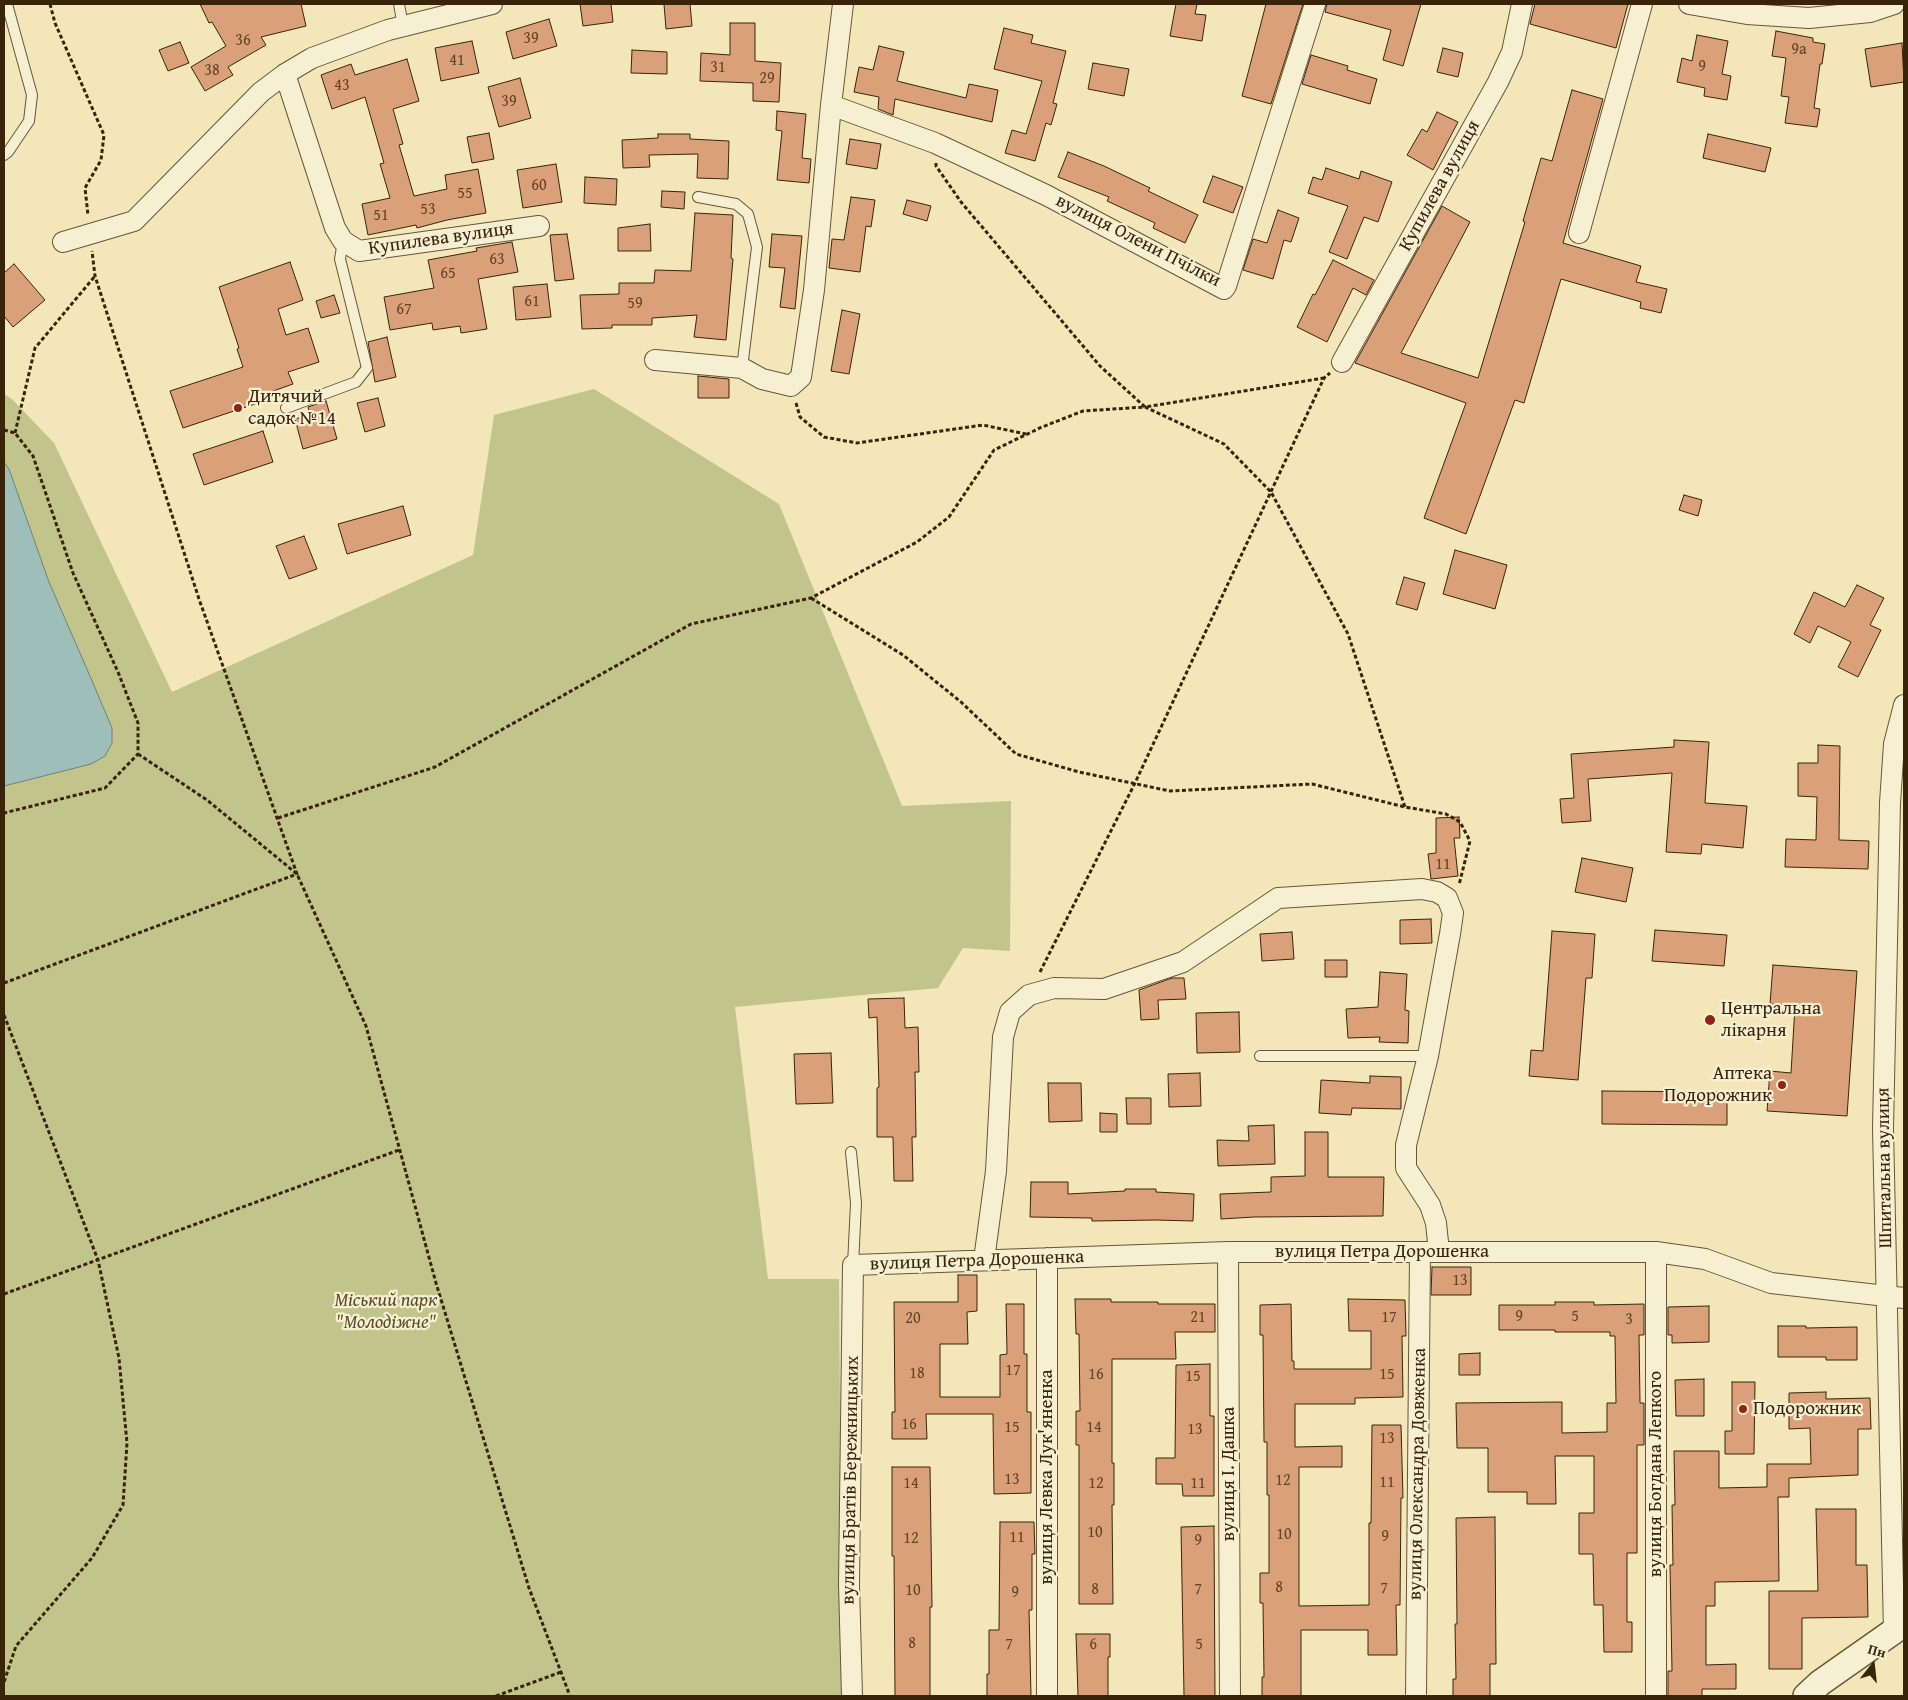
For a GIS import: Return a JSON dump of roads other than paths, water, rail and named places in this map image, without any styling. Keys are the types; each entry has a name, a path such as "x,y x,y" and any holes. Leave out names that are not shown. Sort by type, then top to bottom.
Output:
{"street":[{"path":"63,242 134,221 261,92 285,74 312,58 388,30 492,4"},
{"path":"655,360 742,368 762,379 791,386 801,377 811,310 843,4"},
{"name":"вулиця Олени Пчілки","path":"831,106 935,143 1046,194 1224,289 1315,4"},
{"name":"Купилева вулиця","path":"1342,362 1498,82 1512,52 1522,4"},
{"path":"1579,233 1642,4"},
{"path":"1689,4 1747,14 1809,18 1870,12 1894,4"},
{"name":"Купилева вулиця","path":"285,74 335,228 343,241 359,251 539,226"},
{"name":"Шпитальна вулиця","path":"1899,1628 1896,1296 1883,1128 1890,803 1894,744 1904,705"},
{"name":"вулиця Олександра Довженка","path":"984,1260 996,1171 1003,1036 1010,1012 1029,995 1054,988 1104,990 1183,962 1278,898 1422,889 1437,892 1447,898 1452,912 1450,934 1428,1056 1406,1145 1406,1168 1430,1205 1436,1223 1430,1252 1416,1696"},
{"name":"вулиця Петра Дорошенка","path":"853,1265 1228,1252 1656,1252 1704,1259 1771,1283 1896,1296"},
{"name":"вулиця І. Дашка","path":"1228,1252 1230,1696"},
{"name":"вулиця Богдана Лепкого","path":"1656,1252 1656,1696"},
{"name":"вулиця Левка Лук'яненка","path":"1047,1258 1047,1696"},
{"name":"вулиця Братів Бережницьких","path":"852,1696 849,1584 853,1265"},
{"path":"1806,1696 1820,1683 1899,1628"}],"lane":[{"path":"4,155 29,121 32,95 7,4"},
{"path":"399,4 403,26"},
{"path":"698,197 736,204 748,214 758,247 742,368"},
{"path":"286,408 356,382 367,368 340,259 343,241"},
{"path":"1260,1056 1428,1056"},
{"path":"851,1152 856,1203 853,1265"}],"water":[{"path":"4,462 9,469 49,582 112,728 112,743 105,756 91,764 4,786"}],"place":[{"name":"Дитячий садок №14","path":"238,408"},
{"name":"Центральна лікарня","path":"1710,1020"},
{"name":"Аптека Подорожник","path":"1782,1085"},
{"name":"Подорожник","path":"1743,1409"}],"park label":[{"name":"Міський парк \"Молодіжне\"","path":"386,1312"}]}
